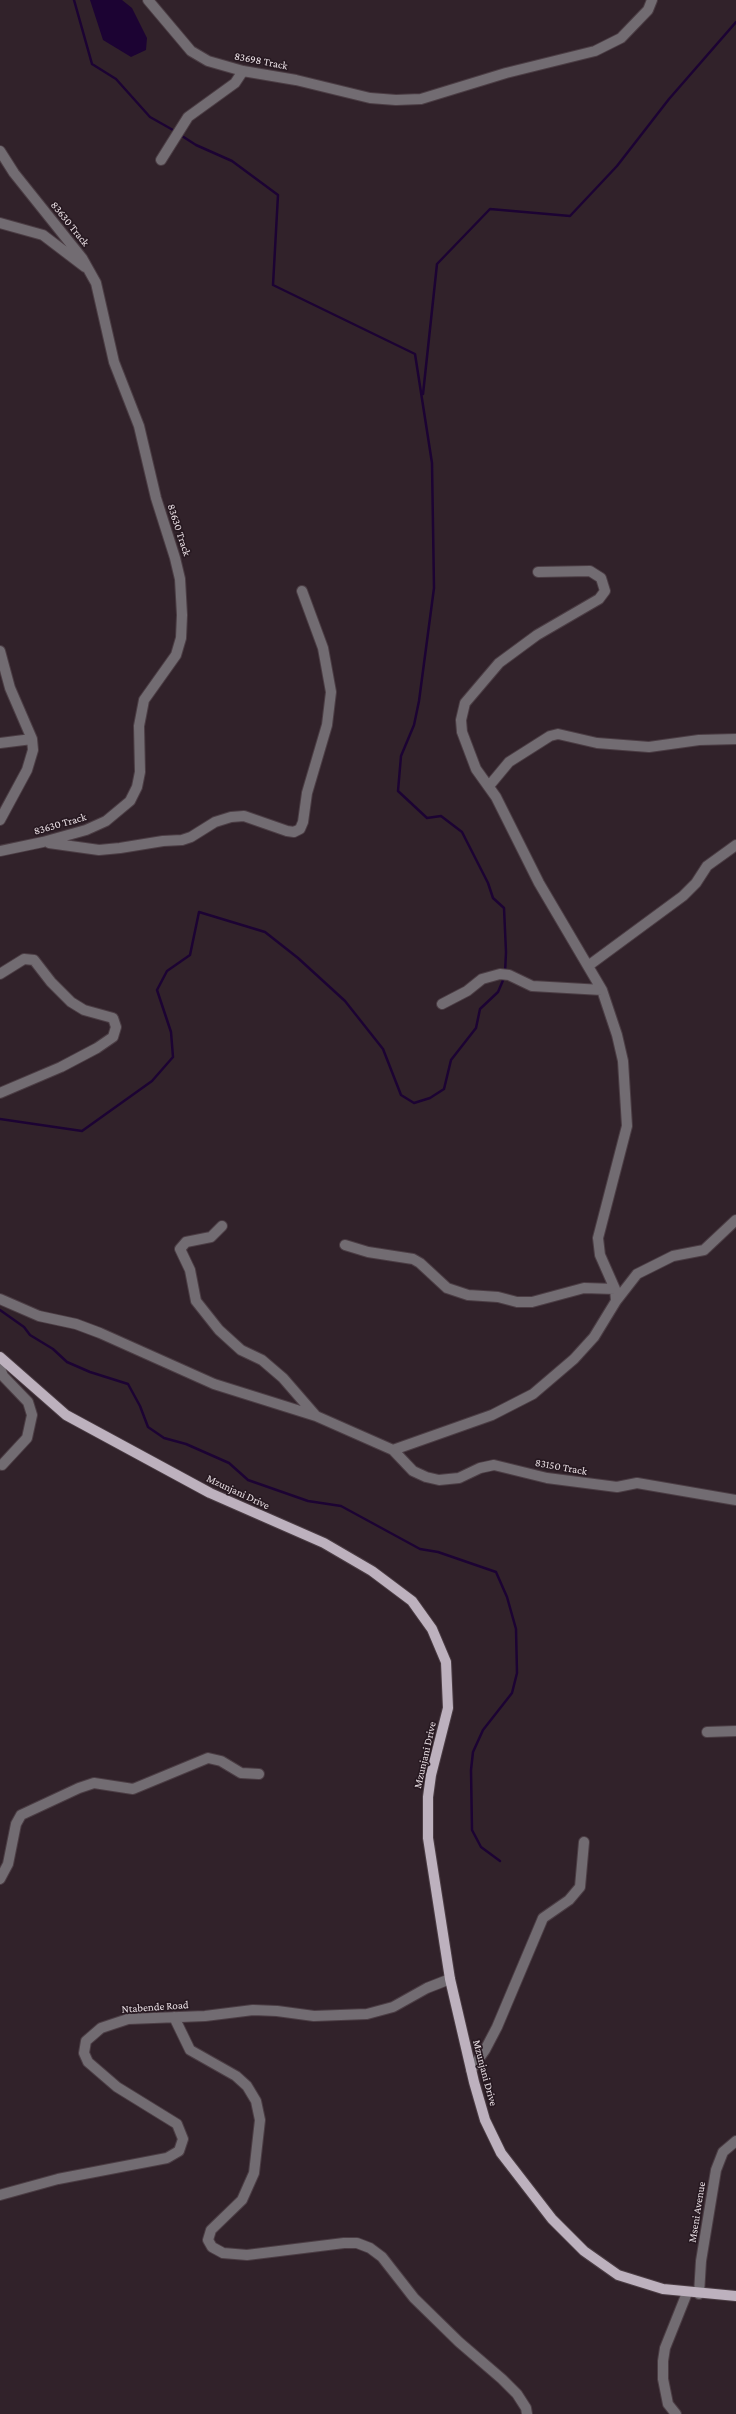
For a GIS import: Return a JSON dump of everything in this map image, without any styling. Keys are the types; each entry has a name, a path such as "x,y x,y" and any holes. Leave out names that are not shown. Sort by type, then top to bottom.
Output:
{"main road":[{"name":"Mzunjani Drive","path":"1,1362 66,1415 210,1493 324,1543 372,1571 412,1601 432,1630 446,1662 448,1682 447,1714 431,1775 428,1797 428,1838 450,1979 471,2070 485,2120 500,2153 567,2235 584,2251 618,2275 663,2289 686,2293 736,2296"}],"street":[{"name":"83698 Track","path":"148,0 192,51 208,61 243,72 296,80 370,98 396,100 421,99 506,73 595,51 620,38 648,10 652,0"},
{"path":"161,160 188,117 235,83 243,72"},
{"name":"83630 Track","path":"0,151 14,173 91,272 96,283 114,362 139,426 156,498 180,579 182,598 181,638 176,655 144,700 139,726 140,772 137,787 130,801 106,821 86,830 43,842 0,851"},
{"path":"0,223 42,235 91,272"},
{"path":"538,572 590,571 601,578 606,591 599,600 537,635 508,655 479,684 465,703 462,720 466,747 476,769 489,786 548,900 602,990 609,1006 619,1041 627,1111 625,1141 602,1216 598,1238 604,1267 615,1289 616,1301"},
{"path":"43,842 83,849 120,848 162,841 182,840 191,837 215,822 244,816 275,828 294,832 300,829 303,822 307,793 327,725 331,692 323,648 302,592"},
{"path":"0,651 10,688 32,739 34,750 27,770 0,820"},
{"path":"489,786 509,762 550,736 558,734 597,743 649,747 699,740 736,739"},
{"path":"0,743 32,739"},
{"path":"588,966 683,896 696,883 707,866 736,845"},
{"path":"0,974 24,959 34,960 71,1002 84,1010 113,1018 116,1028 112,1037 97,1048 61,1067 0,1093"},
{"path":"442,1004 467,991 482,979 505,975 532,986 602,990"},
{"path":"0,1299 39,1316 100,1333 214,1384 316,1416 393,1450 492,1415 533,1394 574,1359 594,1336 616,1301 637,1274 673,1256 704,1250 736,1220"},
{"path":"222,1226 211,1237 186,1242 180,1249 190,1270 196,1301 219,1330 240,1350 262,1360 283,1378 316,1416"},
{"path":"345,1245 368,1252 413,1259 420,1263 447,1288 468,1295 498,1297 517,1302 532,1302 584,1288 615,1289"},
{"path":"1,1362 3,1376 28,1402 32,1415 32,1425 27,1438 2,1465"},
{"name":"83150 Track","path":"393,1450 413,1471 439,1480 459,1478 480,1468 494,1466 547,1478 617,1487 637,1483 736,1500"},
{"path":"707,1732 736,1731"},
{"path":"0,1879 8,1864 16,1824 21,1815 79,1788 94,1783 133,1789 190,1764 208,1758 221,1761 241,1773 259,1774"},
{"path":"471,2070 485,2050 497,2027 543,1918 568,1900 580,1887 584,1842"},
{"name":"Ntabende Road","path":"0,2195 58,2179 167,2158 179,2151 183,2139 177,2124 105,2079 88,2062 84,2053 89,2037 106,2026 128,2019 205,2016 253,2010 277,2011 314,2016 367,2014 392,2007 427,1988 450,1979"},
{"path":"174,2017 190,2050 236,2076 246,2086 256,2101 260,2120 254,2173 242,2200 211,2230 208,2240 212,2247 223,2253 247,2255 344,2243 357,2243 370,2248 382,2257 414,2298 459,2342 517,2394 526,2408 527,2414"},
{"name":"Mseni Avenue","path":"699,2294 701,2261 716,2170 724,2152 736,2141"},
{"path":"676,2414 668,2404 662,2379 663,2361 665,2348 686,2293"}],"shaded area":[{"path":"90,0 122,0 132,8 147,38 146,50 131,57 103,40"}],"waterway":[{"path":"74,0 92,64 116,79 150,117 173,130"},
{"path":"423,394 437,264 490,209 570,216 617,166 669,99 736,22"},
{"path":"182,136 196,145 232,161 278,195 273,285 415,354 432,463 434,588 419,701 414,725 401,756 398,791 427,818 441,816 462,832 488,883 493,898 504,908 506,952 505,973"},
{"path":"0,1119 82,1131 152,1081 173,1057 171,1032 157,990 167,971 190,955 199,912 265,932 298,958 345,1001 383,1049 401,1095 414,1103 430,1098 444,1089 451,1060 476,1028 480,1009 498,992 504,978"},
{"path":"0,1310 24,1327 30,1335 53,1349 67,1362 90,1372 128,1384 140,1406 148,1427 164,1438 186,1444 229,1463 248,1480 308,1501 341,1506 420,1549 438,1552 496,1572 507,1597 516,1629 517,1673 512,1693 483,1730 473,1752 471,1770 472,1830 481,1847 500,1861"}]}
